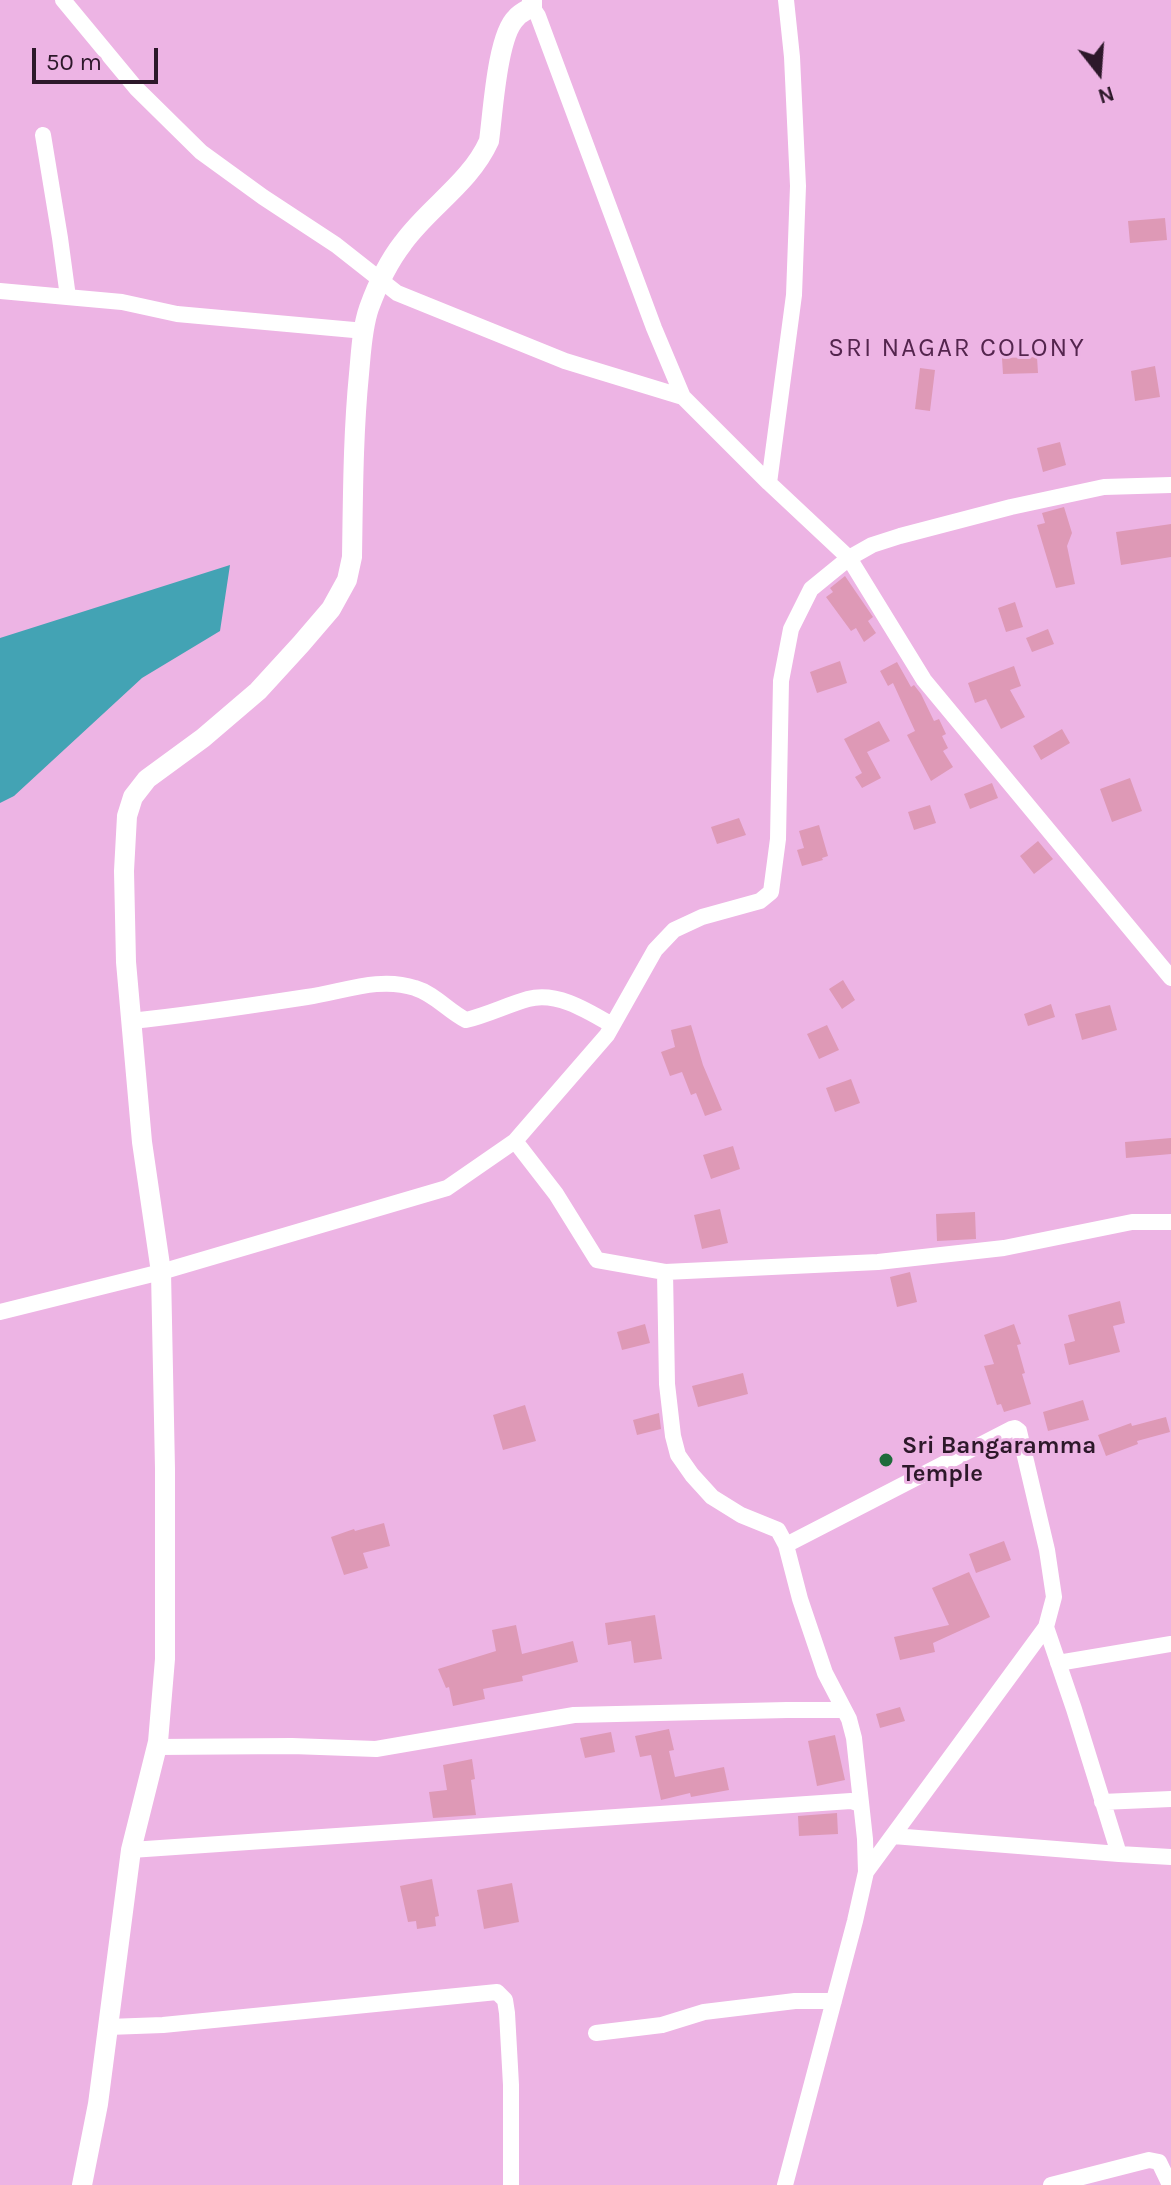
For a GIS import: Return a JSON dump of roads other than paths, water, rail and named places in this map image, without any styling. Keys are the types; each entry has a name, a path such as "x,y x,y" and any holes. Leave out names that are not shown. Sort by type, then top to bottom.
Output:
{"street":[{"path":"63,0 136,88 201,152 336,245 397,293 565,361 683,397"},
{"path":"769,483 794,295 798,186 786,0"},
{"path":"82,2185 98,2104 131,1850 157,1747 165,1659 161,1272 142,1142 126,962 124,871 127,816 133,797 147,779 203,738 258,691 331,609 347,580 352,557 355,410 368,310 402,244 453,191 483,154 489,141 501,52 507,32 514,19 532,3 683,397 849,558 924,680 1171,978"},
{"path":"43,135 68,297"},
{"path":"0,291 122,302 177,314 365,331"},
{"path":"0,1312 161,1272 447,1188 515,1141 607,1035 655,950 674,930 702,917 760,901 771,892 778,839 781,681 791,629 811,589 849,558 872,545 900,536 1104,487 1171,485"},
{"path":"131,1021 313,996 359,985 393,983 430,994 466,1020 531,998 567,1003 585,1009 612,1025"},
{"path":"515,1141 556,1194 597,1260 665,1272 878,1262 1004,1248 1132,1222 1171,1222"},
{"path":"665,1272 667,1384 678,1455 712,1497 741,1515 778,1530 786,1545 825,1673 849,1719 854,1738 866,1872 785,2185"},
{"path":"786,1545 1018,1428 1047,1550 1054,1597 1046,1627 866,1872"},
{"path":"1046,1627 1119,1854"},
{"path":"1058,1663 1171,1644"},
{"path":"157,1747 376,1749 574,1715 844,1710"},
{"path":"1102,1802 1171,1799"},
{"path":"131,1850 851,1801 860,1804"},
{"path":"893,1836 1171,1857"},
{"path":"108,2027 163,2025 497,1992 505,2000 507,2013 511,2185"},
{"path":"596,2033 662,2025 704,2012 795,2001 834,2001"},
{"path":"1051,2185 1075,2182 1149,2160 1159,2162 1170,2185"}],"place":[{"name":"Sri Bangaramma Temple","path":"886,1460"}],"district":[{"name":"SRI NAGAR COLONY","path":"957,349"}]}
